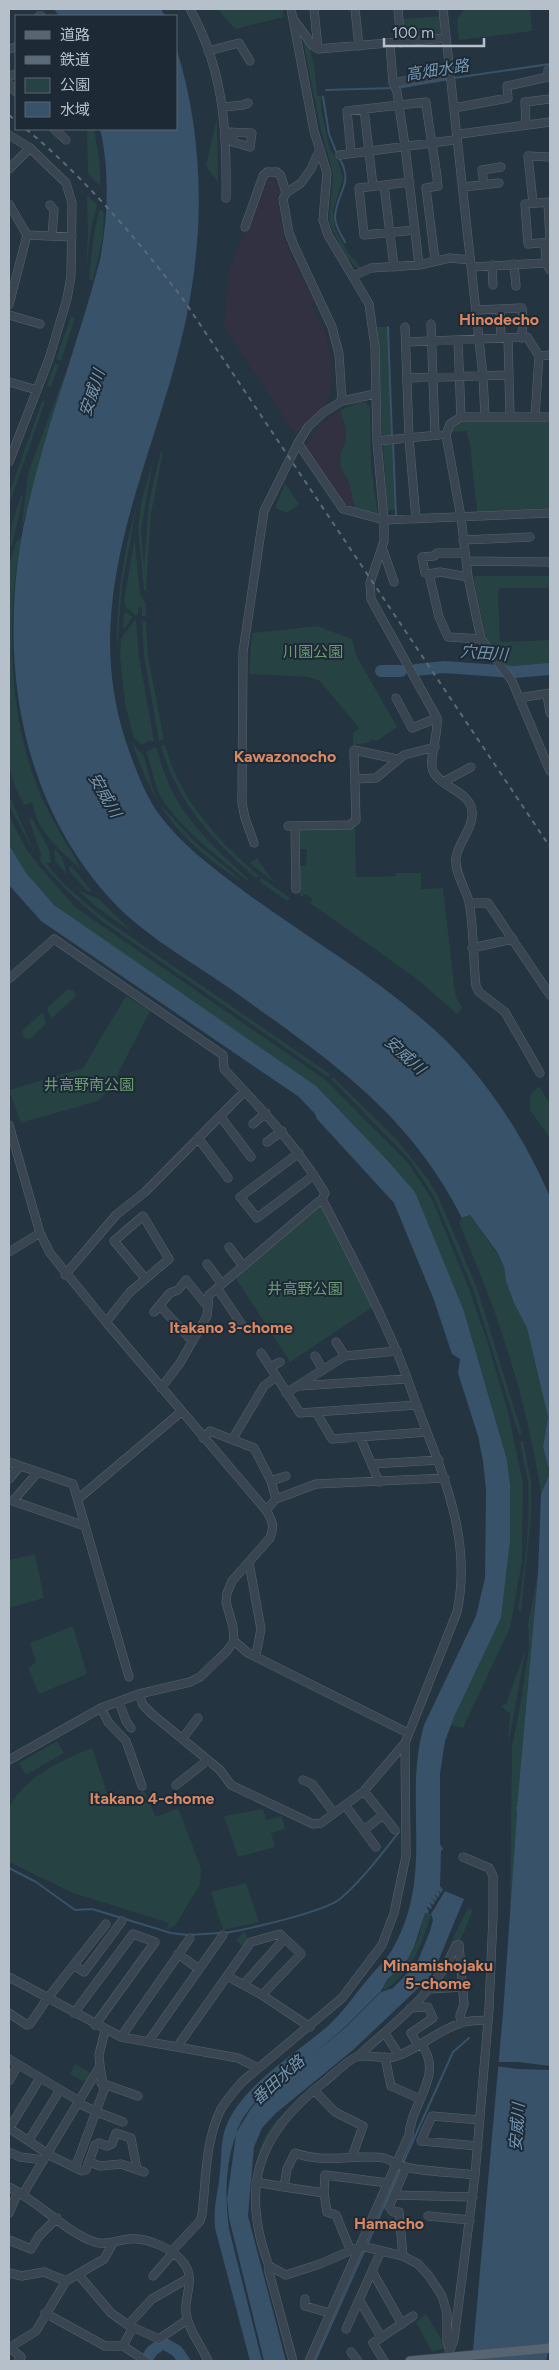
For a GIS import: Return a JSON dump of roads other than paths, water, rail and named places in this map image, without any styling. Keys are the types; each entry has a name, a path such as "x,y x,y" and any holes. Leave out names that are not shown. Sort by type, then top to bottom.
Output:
{"main road":[{"path":"410,2361 550,2348"}],"street":[{"path":"190,9 208,51 229,133 226,198"},
{"path":"291,9 314,131 327,173 323,220 328,235 369,304 375,347 377,441 384,520 383,550 370,583 371,599 437,718 438,728 432,767 436,776 462,796 471,806 471,820 456,861 469,903 472,948 478,990 506,1012 540,1073"},
{"path":"314,9 318,49"},
{"path":"355,9 359,46"},
{"path":"398,9 401,43"},
{"path":"443,9 483,376 485,417"},
{"path":"293,19 313,46 318,49 446,38"},
{"path":"208,51 239,43 250,61"},
{"path":"390,44 394,87 399,104 410,182 419,265"},
{"path":"454,108 508,98 507,86 548,77 548,70 550,70"},
{"path":"394,87 451,77"},
{"path":"526,125 525,102 550,99"},
{"path":"224,108 244,105 248,102"},
{"path":"351,152 347,111 426,102 438,186 426,188 434,260"},
{"path":"364,109 372,186"},
{"path":"340,155 351,152 454,140 460,134 550,122"},
{"path":"55,130 66,140"},
{"path":"9,135 30,148 66,183 72,203 71,276 67,299 37,390 9,462"},
{"path":"9,169 30,148"},
{"path":"320,149 301,183 286,193 283,199 289,233 332,327 339,354 342,401"},
{"path":"533,203 528,156 550,157"},
{"path":"484,185 482,170 501,167"},
{"path":"245,227 260,175 272,170 277,172 281,176 286,193"},
{"path":"410,182 359,188 364,235 415,230"},
{"path":"463,187 499,183"},
{"path":"384,185 394,267"},
{"path":"353,276 371,268 419,265 434,260 492,266 514,264 548,266 549,241 549,203 526,204 528,244 549,241"},
{"path":"9,204 27,235 9,305"},
{"path":"50,205 54,210 52,236"},
{"path":"27,235 72,238"},
{"path":"514,264 516,286"},
{"path":"492,266 493,284"},
{"path":"476,310 522,308 524,325 521,338"},
{"path":"500,309 509,376 510,416"},
{"path":"9,315 40,324"},
{"path":"431,324 435,435"},
{"path":"405,327 409,438 416,519"},
{"path":"406,342 528,337 539,356 535,416"},
{"path":"458,340 461,417"},
{"path":"539,356 550,356"},
{"path":"407,378 509,376"},
{"path":"9,382 37,390"},
{"path":"254,843 244,818 242,803 243,652 264,511 308,426 324,412 342,401 375,394"},
{"path":"550,418 535,416 461,417 450,424 446,435 468,577 481,639 508,675 548,758 550,771"},
{"path":"377,441 446,435"},
{"path":"298,443 343,509 384,520 550,513"},
{"path":"463,540 530,537"},
{"path":"383,550 394,582"},
{"path":"468,577 440,572 425,573 422,557 434,556 437,553 465,557 550,562"},
{"path":"429,574 439,617 448,637 481,639"},
{"path":"519,698 548,694 550,713"},
{"path":"396,698 412,728 437,718"},
{"path":"355,779 376,778 397,759 417,750 435,747"},
{"path":"296,889 292,826 350,825 356,820 354,750 397,759"},
{"path":"443,782 472,767"},
{"path":"469,903 488,903 550,995"},
{"path":"9,980 54,939 223,1055 224,1069 282,1131 314,1175 324,1193 322,1199 209,1295 207,1316 180,1364 161,1388"},
{"path":"472,948 513,939"},
{"path":"66,1274 116,1215 145,1192 244,1092"},
{"path":"253,1124 266,1113"},
{"path":"220,1116 251,1158"},
{"path":"9,1125 40,1233 50,1252 66,1274 181,1412 266,1510 273,1523 274,1530 270,1538 232,1581 227,1593 226,1602 233,1627 234,1641 248,1653 256,1655 408,1734"},
{"path":"267,1142 282,1131"},
{"path":"198,1138 228,1178"},
{"path":"299,1153 240,1197 257,1218 314,1175"},
{"path":"153,2276 200,2221 210,2143 221,2110 242,2082 342,1998 382,1945 394,1913 406,1856 405,1743 457,1612 462,1592 462,1551 456,1514 439,1460 397,1351 322,1199"},
{"path":"106,1322 130,1292 169,1259 143,1216 114,1241 145,1278"},
{"path":"9,1252 40,1233"},
{"path":"229,1247 243,1266"},
{"path":"207,1264 242,1325"},
{"path":"192,1341 157,1309 186,1280 208,1307"},
{"path":"336,1342 345,1356"},
{"path":"286,1393 345,1356 397,1351"},
{"path":"261,1353 300,1413 417,1405"},
{"path":"315,1356 324,1370"},
{"path":"270,1367 280,1362"},
{"path":"232,1440 264,1386 276,1377"},
{"path":"297,1386 406,1378"},
{"path":"78,1499 181,1412"},
{"path":"316,1412 332,1439 427,1432"},
{"path":"203,1438 210,1431 254,1448 271,1481 276,1499"},
{"path":"360,1437 379,1482"},
{"path":"372,1464 439,1460"},
{"path":"9,1462 73,1484 129,1677"},
{"path":"9,1478 20,1466"},
{"path":"38,1472 12,1501 85,1526"},
{"path":"271,1481 286,1476"},
{"path":"266,1510 276,1499 316,1484 445,1478"},
{"path":"249,1563 261,1629 256,1655"},
{"path":"9,1760 101,1708 139,1694 190,1682 200,1677 234,1641"},
{"path":"139,1694 148,1710 220,1770 232,1785 313,1824 321,1823 364,1791 405,1743"},
{"path":"119,1702 126,1721 132,1728"},
{"path":"101,1708 108,1722 126,1741 142,1786"},
{"path":"182,1739 198,1718"},
{"path":"176,1785 208,1760"},
{"path":"304,1780 312,1784 334,1813"},
{"path":"364,1791 395,1830"},
{"path":"345,1805 376,1846"},
{"path":"364,1830 383,1815"},
{"path":"451,2356 473,2197 478,2146 488,2020 493,1876 489,1868 463,1858"},
{"path":"74,1965 84,1972 122,1920"},
{"path":"9,2013 29,2025 47,1998 106,1924"},
{"path":"74,2013 133,1934 155,1942 95,2025"},
{"path":"177,2047 251,1942 280,1934 301,1954 262,1995"},
{"path":"148,2042 223,1935"},
{"path":"121,2037 190,1938"},
{"path":"243,1985 284,1939"},
{"path":"293,2361 256,2215 256,2182 259,2163 267,2144 314,2090 357,2056 429,1989 449,1961 456,1946 459,1945 464,2004 460,2016 461,2023"},
{"path":"178,1954 199,1969"},
{"path":"227,1976 262,1995 310,2026"},
{"path":"9,1977 95,2025 121,2037 238,2058 258,2068"},
{"path":"429,1989 463,1987"},
{"path":"403,2256 399,2212 393,2212 389,2207 402,2165 410,2122 431,2067 428,2054 410,2033 433,2018 428,2007 410,2008"},
{"path":"357,2056 385,2057 399,2055 461,2023 488,2020"},
{"path":"76,2168 97,2112 104,2084 99,2054 105,2030"},
{"path":"386,2036 399,2055"},
{"path":"385,2057 391,2086 420,2099"},
{"path":"9,2059 97,2112 123,2122"},
{"path":"9,2081 18,2065"},
{"path":"9,2213 100,2066"},
{"path":"40,2078 9,2128 29,2140 46,2156 86,2170 89,2162 95,2146 99,2143 107,2146 112,2144 116,2133 131,2138 140,2170 121,2164 100,2166 89,2162"},
{"path":"92,2079 138,2096"},
{"path":"29,2140 60,2090"},
{"path":"314,2090 335,2112 363,2126 352,2157"},
{"path":"478,2146 421,2141 432,2116 480,2120"},
{"path":"9,2152 32,2160 46,2156"},
{"path":"284,2187 288,2169 295,2153 322,2160 352,2157 385,2158 402,2165 475,2175"},
{"path":"309,2361 330,2313 364,2246 388,2183 402,2165"},
{"path":"350,2249 336,2215 327,2212 324,2193 325,2176 388,2183"},
{"path":"256,2182 324,2193"},
{"path":"9,2187 21,2193 86,2238 97,2243 113,2243 128,2238 144,2239 172,2252 185,2265 189,2278 186,2309 187,2320 208,2361"},
{"path":"394,2195 473,2197"},
{"path":"428,2216 470,2220"},
{"path":"9,2235 9,2241 31,2249 39,2236 57,2218"},
{"path":"18,2361 21,2357 9,2348 36,2331 45,2313 66,2281 104,2259 113,2243"},
{"path":"269,2266 286,2275 320,2264 350,2249 364,2246 403,2256 418,2264 429,2276 442,2296 447,2313 446,2341 451,2356"},
{"path":"346,2329 382,2251"},
{"path":"372,2271 402,2324"},
{"path":"9,2273 22,2276 44,2272 66,2281"},
{"path":"78,2274 112,2314 130,2326 159,2339 187,2320"},
{"path":"123,2346 130,2326 152,2299 189,2278"},
{"path":"305,2299 306,2306 330,2313"},
{"path":"360,2300 381,2337"},
{"path":"45,2313 105,2346 123,2346 144,2360"},
{"path":"384,2361 373,2344 413,2316"},
{"path":"351,2352 358,2361"}],"water":[{"path":"54,9 161,9 164,15 58,15"},
{"name":"安威川","path":"178,54 193,120 199,194 198,231 195,268 181,341 137,490 124,538 114,588 110,638 114,689 126,742 151,802 175,834 233,883 356,969 421,1018 461,1056 479,1077 512,1123 539,1172 550,1197 550,1473 543,1447 548,1417 527,1328 514,1303 506,1281 504,1267 497,1252 470,1215 462,1218 441,1181 418,1148 365,1092 305,1043 224,984 145,931 117,906 85,868 60,827 40,783 26,738 17,691 14,643 15,594 20,545 36,473 100,260 107,194 100,130 178,130"},
{"name":"番田水路","path":"9,845 26,873 54,905 316,1086 415,1192 464,1311 507,1460 510,1484 510,1541 501,1618 454,1717 445,1741 440,1774 440,1844 443,1849 441,1851 440,1886 443,1890 441,1893 437,1890 440,1894 438,1898 434,1893 437,1899 436,1901 431,1898 435,1902 433,1905 429,1902 432,1907 431,1909 426,1906 429,1911 425,1913 408,1959 387,1980 381,1991 344,2028 313,2054 345,2028 381,1992 393,1988 417,1963 430,1931 433,1920 431,1914 445,1891 464,1899 437,1964 429,1978 353,2050 276,2113 262,2128 254,2147 248,2216 286,2361 264,2361 229,2218 227,2199 229,2229 262,2361 250,2361 215,2228 215,2206 223,2136 235,2109 258,2082 329,2025 345,2008 392,1950 405,1922 416,1866 416,1782 418,1754 424,1725 476,1616 485,1578 486,1490 483,1461 478,1436 458,1373 460,1359 452,1354 434,1300 394,1203 299,1097 41,921 9,885","holes":["300,2064 259,2099 236,2133 254,2103","236,2135 227,2199 227,2181 232,2146"]},
{"name":"安威川","path":"550,1473 550,2343 546,2361 472,2361 503,2013 516,1807 538,1573 541,1494"}],"waterway":[{"name":"高畑水路","path":"454,78 550,64"},
{"name":"高畑水路","path":"397,88 449,79"},
{"name":"高畑水路","path":"326,90 392,88"},
{"path":"323,97 329,134 337,154"},
{"path":"339,158 345,174 345,181 338,201 335,220 345,242"},
{"path":"388,327 392,436"},
{"path":"393,441 396,516"},
{"name":"穴田川","path":"416,670 444,667 514,672 550,669"},
{"name":"穴田川","path":"381,671 401,671"},
{"path":"225,1933 319,1909 340,1899 371,1867 399,1832"},
{"path":"9,1868 36,1882 75,1910 92,1909 171,1933 188,1935 220,1933"},
{"path":"403,2163 453,2052 469,2038"},
{"path":"367,2245 401,2167"},
{"path":"315,2361 365,2249"},
{"path":"145,2361 152,2351 163,2343 177,2351 184,2361"}],"railway":[{"path":"9,115 15,120"},
{"path":"27,130 89,188 147,254 183,299 550,847"}],"district":[{"name":"Hinodecho","path":"499,319"},
{"name":"Kawazonocho","path":"285,756"},
{"name":"Itakano 3-chome","path":"231,1327"},
{"name":"Itakano 4-chome","path":"152,1798"},
{"name":"Minamishojaku 5-chome","path":"438,1974"},
{"name":"Hamacho","path":"389,2223"}],"park label":[{"name":"川園公園","path":"313,652"},
{"name":"井高野南公園","path":"89,1085"},
{"name":"井高野公園","path":"305,1289"}]}
